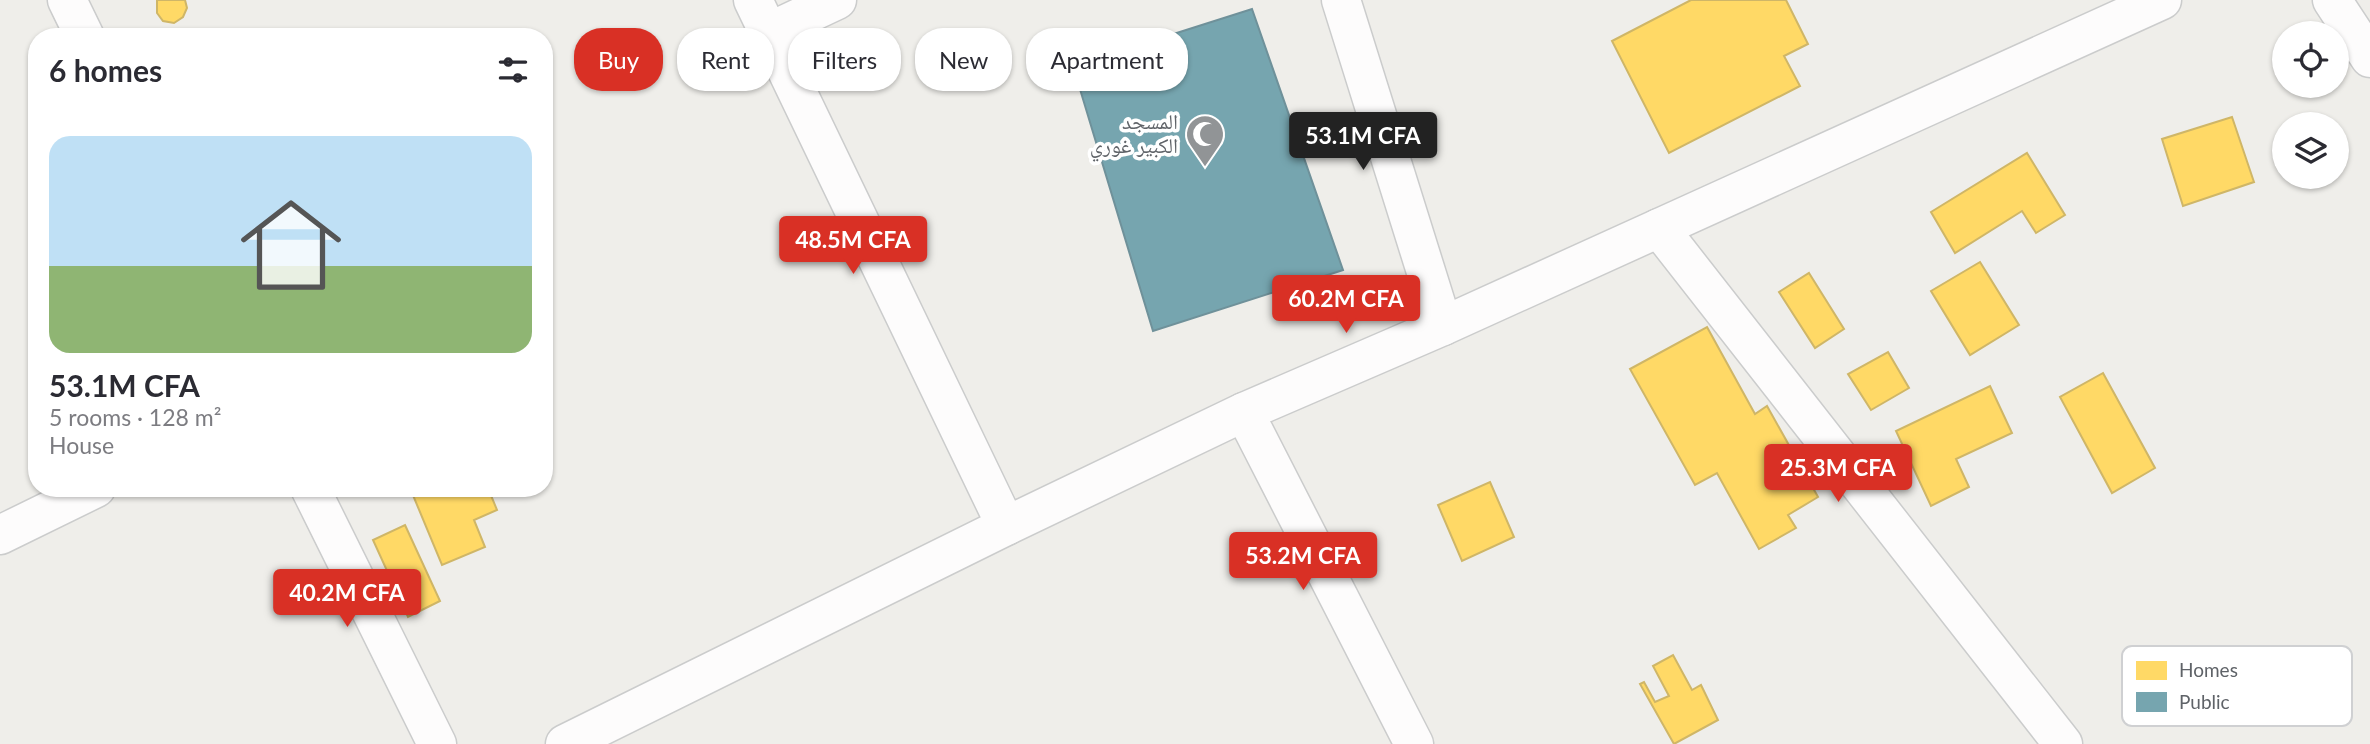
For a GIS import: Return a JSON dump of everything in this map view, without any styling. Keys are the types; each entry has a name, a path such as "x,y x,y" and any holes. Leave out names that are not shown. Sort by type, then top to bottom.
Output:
{"street":[{"path":"67,0 81,28"},
{"path":"837,0 761,16 1006,526"},
{"path":"1341,0 1443,326"},
{"path":"565,744 1006,526 1244,412 1443,326 2162,0"},
{"path":"2332,0 2370,58"},
{"path":"1659,228 2063,744"},
{"path":"1244,412 1414,744"},
{"path":"0,535 78,497"},
{"path":"314,497 437,744"}],"building: Homes":[{"path":"157,0 185,0 187,8 183,17 174,23 163,21 157,13"},
{"path":"1691,0 1786,0 1808,44 1784,56 1800,86 1669,153 1612,41"},
{"path":"2232,117 2254,182 2183,206 2162,139"},
{"path":"2027,153 2065,215 2036,233 2022,211 1955,253 1931,212"},
{"path":"1980,262 2019,325 1970,355 1931,291"},
{"path":"1809,273 1844,329 1815,348 1779,292"},
{"path":"1707,327 1755,414 1767,406 1818,497 1788,515 1796,528 1759,549 1717,473 1695,485 1630,369"},
{"path":"1888,352 1909,388 1871,410 1848,374"},
{"path":"2103,373 2155,468 2112,493 2060,397"},
{"path":"1990,386 2012,433 1956,459 1969,487 1931,506 1896,431"},
{"path":"1490,482 1514,537 1462,561 1438,505"},
{"path":"414,497 492,497 497,510 474,520 485,547 442,565"},
{"path":"405,525 440,601 408,617 373,540"},
{"path":"1673,655 1692,690 1701,685 1718,720 1674,744 1640,684 1644,682 1655,702 1669,696 1653,666"}],"building: Public":[{"name":"المسجد الكبير غوري","path":"1252,9 1343,270 1153,331 1081,91 1188,91 1188,29"}],"place":[{"name":"المسجد الكبير غوري","path":"1205,168"}]}
